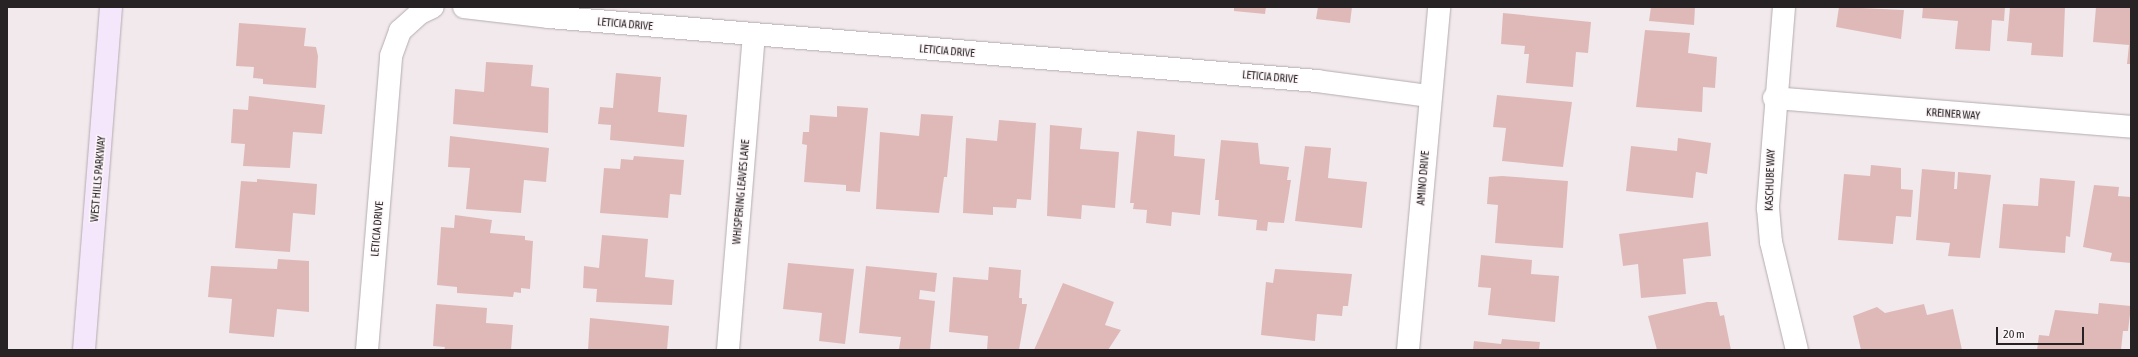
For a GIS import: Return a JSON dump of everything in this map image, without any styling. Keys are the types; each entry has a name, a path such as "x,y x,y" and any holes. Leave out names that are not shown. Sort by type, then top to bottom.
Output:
{"main road":[{"name":"WEST HILLS PARKWAY","path":"84,350 111,7"}],"street":[{"name":"LETICIA DRIVE","path":"367,350 391,56 400,30 420,12 433,7"},
{"name":"LETICIA DRIVE","path":"464,7 754,34 1317,81 1430,96"},
{"name":"AMINO DRIVE","path":"1408,350 1439,7"},
{"name":"KASCHUBE WAY","path":"1784,7 1774,98 1768,208 1771,242 1797,350"},
{"name":"WHISPERING LEAVES LANE","path":"728,350 754,34"},
{"name":"KREINER WAY","path":"1774,98 2131,127"}],"building":[{"path":"1234,7 1266,7 1265,14 1234,11"},
{"path":"1318,7 1352,7 1350,23 1316,19"},
{"path":"1651,7 1695,7 1694,25 1649,21"},
{"path":"1839,7 1904,10 1901,39 1836,27"},
{"path":"1923,7 2005,7 2004,21 1992,20 1990,51 1955,49 1958,21 1922,18"},
{"path":"2010,7 2065,7 2063,57 2031,55 2032,43 2007,41"},
{"path":"2096,7 2131,7 2131,64 2127,64 2129,45 2093,42"},
{"path":"1503,13 1591,22 1588,53 1576,52 1573,87 1526,83 1529,54 1524,54 1525,46 1501,44"},
{"path":"239,23 306,28 304,46 316,47 318,56 316,88 263,84 263,79 253,78 254,67 236,66"},
{"path":"1645,30 1690,33 1688,53 1717,57 1715,88 1703,87 1702,112 1636,107"},
{"path":"486,62 533,65 531,86 549,88 548,133 453,124 455,89 484,92"},
{"path":"616,73 661,77 658,112 687,115 684,147 610,140 611,125 598,124 600,107 613,108"},
{"path":"1497,95 1572,102 1563,167 1502,161 1506,128 1493,127"},
{"path":"249,96 325,105 322,134 293,132 290,168 243,166 245,144 231,143 233,109 248,110"},
{"path":"837,106 868,108 860,192 846,191 846,185 804,182 807,145 802,144 803,132 809,132 810,115 837,117"},
{"path":"921,114 953,116 947,177 944,177 939,213 876,209 880,132 919,136"},
{"path":"999,120 1036,123 1031,200 1017,199 1016,208 993,207 993,215 963,213 966,138 997,141"},
{"path":"1050,125 1082,128 1080,149 1119,152 1115,208 1082,205 1081,219 1047,216"},
{"path":"1137,131 1175,135 1174,156 1205,159 1200,215 1172,212 1171,226 1146,223 1147,210 1133,209 1134,203 1130,203"},
{"path":"450,136 549,148 546,182 524,180 521,213 466,209 470,168 448,167"},
{"path":"1678,138 1711,143 1707,174 1696,172 1693,198 1626,191 1631,146 1677,151"},
{"path":"1221,140 1258,143 1260,164 1289,167 1287,180 1291,180 1284,223 1268,222 1267,231 1256,230 1257,220 1218,216 1219,200 1215,200"},
{"path":"1305,146 1331,148 1328,178 1367,182 1362,228 1295,221"},
{"path":"634,156 684,160 681,195 670,194 668,218 600,213 604,168 620,169 621,159 633,160"},
{"path":"1871,165 1901,168 1901,189 1913,190 1911,217 1896,216 1893,244 1838,240 1844,174 1870,176"},
{"path":"1922,169 1955,172 1954,189 1957,189 1958,172 1991,175 1980,258 1948,256 1950,243 1916,240"},
{"path":"1502,176 1568,181 1563,248 1495,243 1498,205 1487,204 1489,177"},
{"path":"2040,178 2075,181 2070,237 2066,236 2065,253 1999,248 2003,204 2038,206"},
{"path":"257,179 317,184 315,215 293,213 290,252 235,248 241,181 257,182"},
{"path":"2094,185 2119,187 2118,196 2131,197 2131,263 2110,261 2112,253 2083,247"},
{"path":"455,215 492,220 490,233 525,236 525,240 533,241 530,289 521,288 521,293 514,292 513,297 457,293 457,287 437,285 441,227 454,228"},
{"path":"1708,222 1711,256 1683,259 1686,294 1641,298 1638,264 1623,266 1619,234"},
{"path":"602,235 648,239 645,277 674,280 672,305 596,302 597,289 583,288 584,266 599,268"},
{"path":"1481,255 1532,260 1531,274 1559,276 1555,322 1488,315 1491,288 1478,287"},
{"path":"278,259 309,261 309,312 277,309 274,337 229,333 232,299 208,297 211,266 277,269"},
{"path":"788,263 854,269 845,344 819,341 822,313 783,309"},
{"path":"866,266 937,273 935,292 920,290 919,299 935,301 930,350 899,349 901,337 859,333"},
{"path":"989,267 1021,270 1019,298 1022,298 1022,304 1027,304 1019,350 987,350 988,336 949,332 953,277 988,280"},
{"path":"1275,269 1352,274 1348,306 1343,306 1342,316 1317,314 1315,341 1261,335 1266,282 1273,283"},
{"path":"1063,283 1114,302 1105,325 1121,330 1108,350 1034,350"},
{"path":"1707,302 1717,302 1720,316 1724,315 1731,350 1657,350 1648,316"},
{"path":"2099,303 2131,306 2128,331 2123,331 2121,350 2037,350 2039,335 2049,336 2055,310 2098,314"},
{"path":"436,304 487,308 486,323 513,325 511,350 444,350 445,347 433,346"},
{"path":"1924,304 1927,315 1953,309 1962,350 1861,350 1853,316 1877,307 1885,313"},
{"path":"590,318 669,326 667,350 588,350"},
{"path":"1502,339 1540,342 1539,350 1473,350 1474,341 1501,344"}]}
